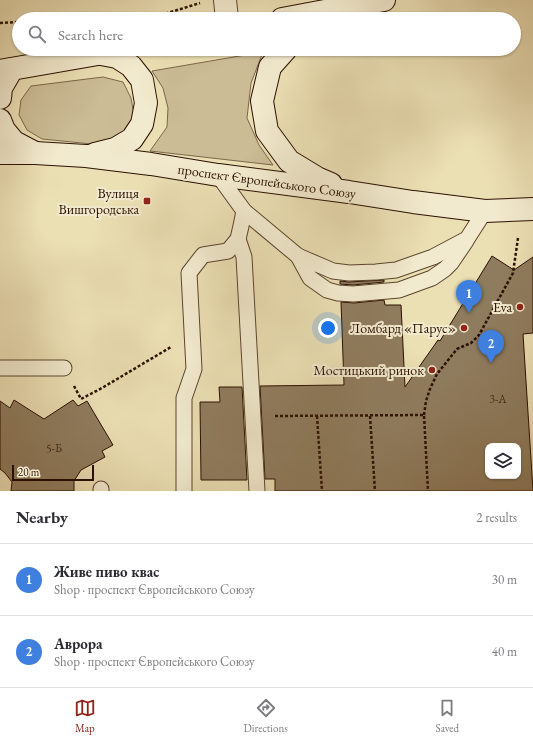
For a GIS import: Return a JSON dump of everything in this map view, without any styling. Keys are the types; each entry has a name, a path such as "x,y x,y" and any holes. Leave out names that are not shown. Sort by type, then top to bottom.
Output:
{"main road":[{"path":"339,12 384,0"},
{"path":"216,1 223,12"},
{"path":"0,98 6,70 89,56"},
{"path":"86,156 115,149 132,139 142,124 146,103 142,80 131,66 117,57 112,56"},
{"path":"280,56 270,67 262,101 267,131 288,160 317,178 350,192"},
{"path":"0,120 4,130 14,142 35,153"},
{"name":"проспект Європейського Союзу","path":"0,153 35,153 86,156 485,211 533,209"}],"lane":[{"path":"218,175 244,211 298,256 333,271 349,273 396,270 433,257 467,239"},
{"path":"184,491 184,398 194,369 189,273 203,255 228,251 238,239 244,211"},
{"path":"298,256 310,278 326,290 338,293 353,294 399,290 432,278 445,269 451,263 485,211"},
{"path":"238,239 244,258 257,491"},
{"path":"0,368 64,368"}],"path":[{"path":"173,12 216,1"},
{"path":"0,23 12,22"},
{"path":"428,491 424,414 430,389 437,374 457,348 471,343 479,335 513,273 518,238"},
{"path":"64,368 81,399 192,334"},
{"path":"252,417 424,414"},
{"path":"370,415 375,491"},
{"path":"317,416 322,491"}],"shaded area":[{"path":"240,56 261,56 251,83 247,118 259,145 273,165 150,151 167,127 168,108 163,88 152,71"},
{"path":"103,77 123,82 131,98 134,115 125,135 102,145 42,139 27,130 19,115 21,100 31,86"}],"building":[{"path":"492,256 514,270 533,257 533,333 523,334 533,491 275,491 275,479 265,479 260,386 344,385 341,302 354,303 384,300 385,305 401,305 405,387 438,340 440,341"},
{"path":"384,280 384,282 353,285 340,284 340,281 349,282"},
{"path":"219,387 242,387 247,480 201,480 200,402 220,402"},
{"path":"14,400 44,419 73,400 78,406 87,401 113,445 102,451 105,457 81,470 74,481 74,491 11,491 12,482 0,469 0,401 10,408"}],"place":[{"name":"Вулиця Вишгородська","path":"147,201"},
{"name":"Eva","path":"520,307"},
{"name":"Живе пиво квас","path":"469,313"},
{"name":"Ломбард «Парус»","path":"464,328"},
{"name":"Аврора","path":"491,363"},
{"name":"Мостицький ринок","path":"432,370"}]}
